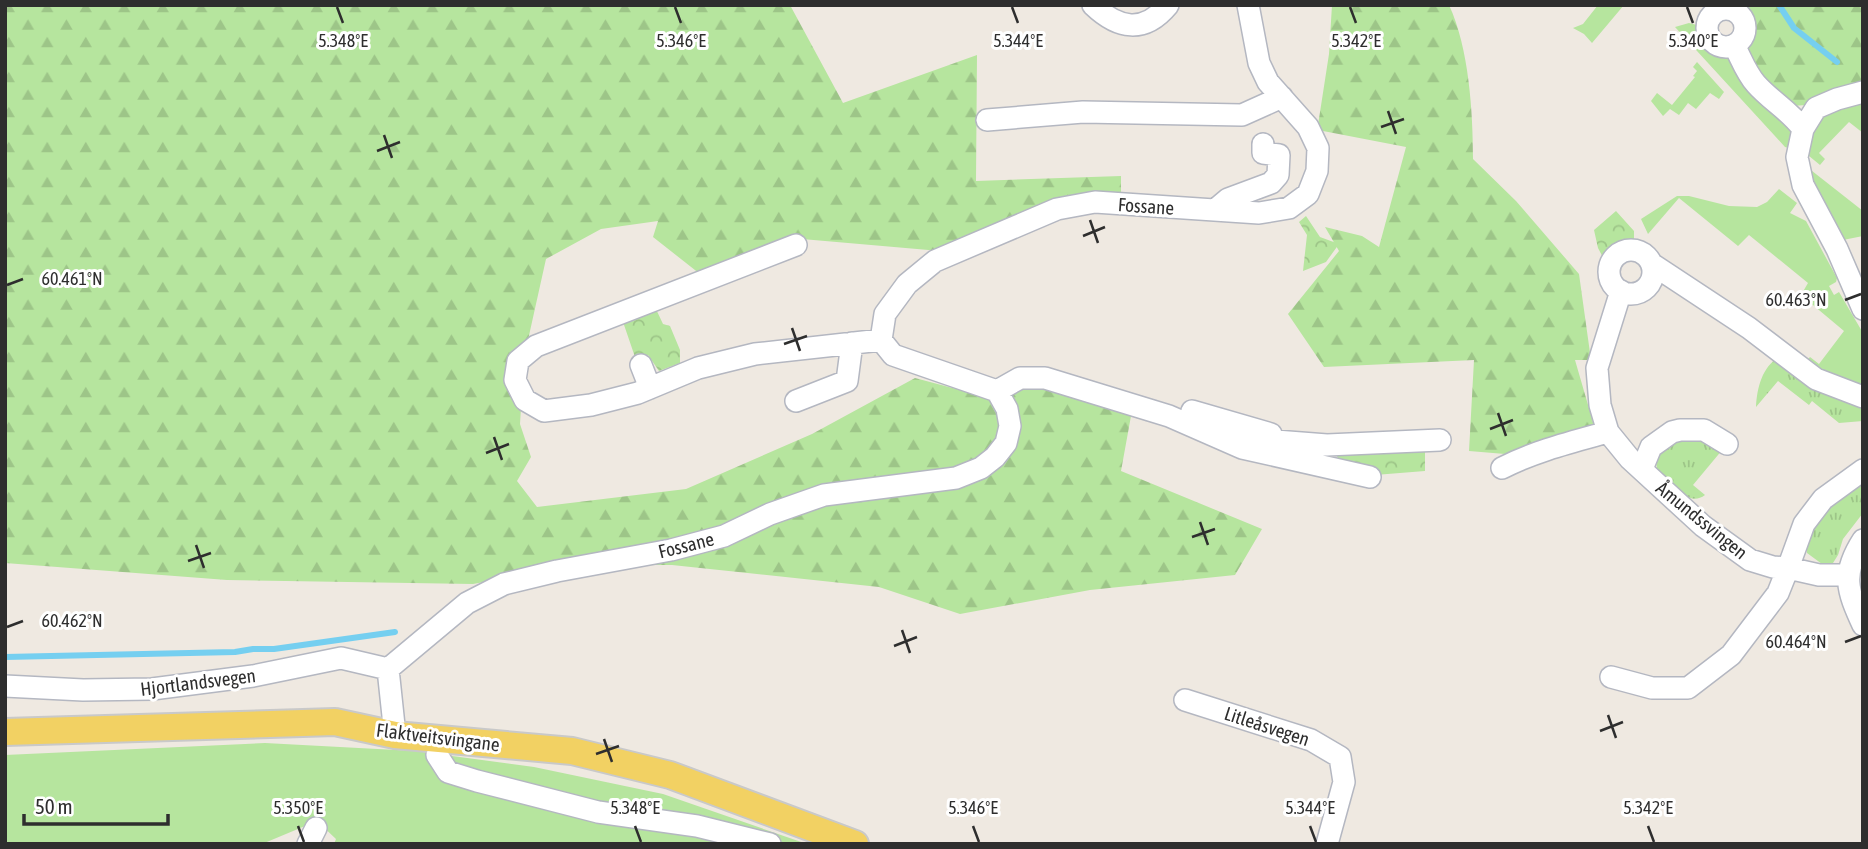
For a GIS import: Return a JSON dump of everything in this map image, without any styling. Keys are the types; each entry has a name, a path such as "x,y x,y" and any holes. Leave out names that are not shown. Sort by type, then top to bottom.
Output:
{"main road":[{"name":"Flaktveitsvingane","path":"5,732 335,722 395,735 572,751 670,775 855,844"}],"street":[{"path":"1093,5 1106,18 1137,25 1153,21 1168,5"},
{"name":"Fossane","path":"881,340 885,314 907,284 935,261 1057,209 1095,202 1259,214 1289,208 1308,194 1317,171 1318,148 1308,127 1268,82 1259,64 1248,5"},
{"path":"1734,45 1754,82 1772,100 1793,115 1804,129"},
{"path":"1863,92 1816,108 1804,129 1797,157 1802,185 1837,249 1858,280 1863,309"},
{"path":"987,120 1083,112 1241,116 1282,97"},
{"path":"1216,210 1228,199 1271,183 1278,175 1279,155 1263,153 1263,144"},
{"path":"796,245 536,346 518,361 516,380 525,400 544,411 591,405 650,388 698,368 755,354 881,340 893,355 997,391 1020,378 1045,378 1169,416 1242,448 1370,477"},
{"path":"1652,264 1652,279 1643,291 1628,294 1611,282 1609,275 1612,261 1622,251 1635,250 1749,328 1816,379 1863,397"},
{"name":"Åmundssvingen","path":"1621,291 1597,368 1600,405 1608,432 1642,470 1703,526 1750,560 1819,575 1847,575"},
{"path":"796,401 847,382 852,343"},
{"path":"641,365 650,388"},
{"name":"Fossane","path":"388,668 467,603 505,584 557,571 671,550 724,536 770,514 824,495 956,478 981,468 995,457 1006,443 1010,426 1007,409 997,391"},
{"path":"1192,411 1266,431 1285,442"},
{"path":"1642,470 1651,447 1672,432 1704,430 1727,444"},
{"path":"1502,468 1552,448 1608,432"},
{"path":"1220,438 1327,445 1440,440"},
{"path":"1611,677 1652,688 1688,688 1731,655 1778,593 1804,524 1823,499 1863,470"},
{"path":"1863,540 1854,554 1847,575 1854,606 1863,625"},
{"name":"Hjortlandsvegen","path":"5,686 152,690 253,676 341,658 388,668"},
{"path":"388,668 395,735"},
{"name":"Litleåsvegen","path":"1185,700 1311,740 1340,757 1344,782 1326,844"},
{"name":"Flaktveitsvingane","path":"437,755 449,772 477,781 598,812 697,826 770,844"}],"green space":[{"path":"5,5 790,5 843,103 977,55 976,181 1121,176 1121,198 963,253 802,239 700,274 653,237 658,221 601,229 546,259 524,358 520,424 531,457 517,481 537,507 686,489 812,434 915,378 990,398 1034,374 1133,405 1121,471 1262,529 1235,575 1090,590 960,614 879,587 672,565 578,565 473,584 227,580 5,563"},
{"path":"1332,5 1449,5 1465,60 1471,101 1473,159 1516,201 1579,274 1591,360 1575,360 1595,429 1530,456 1469,451 1474,360 1324,367 1288,314 1339,251 1325,227 1362,236 1379,247 1406,147 1323,131 1318,125 1329,54"},
{"path":"1598,5 1624,5 1592,43 1584,34 1573,28 1583,24"},
{"path":"1740,5 1863,5 1863,87 1806,105 1792,106 1770,93 1746,52 1746,22"},
{"path":"1689,23 1700,28 1793,131 1792,149 1785,147 1675,27"},
{"path":"1697,62 1724,92 1719,99 1710,93 1696,109 1688,103 1679,115 1670,109 1663,116 1651,101 1657,93 1672,105 1695,77 1693,76 1697,71 1693,67"},
{"path":"1863,98 1863,133 1849,122 1819,153 1825,159 1820,165 1803,151 1820,113"},
{"path":"1807,167 1863,211 1863,236 1843,240 1835,238"},
{"path":"1779,189 1797,203 1790,213 1806,221 1837,278 1836,282 1829,286 1834,295 1839,292 1863,333 1863,391 1803,365 1810,357 1819,364 1844,331 1801,295 1808,283 1749,235 1738,246 1679,198 1648,234 1641,219 1677,196 1689,196 1729,206 1757,207 1767,202"},
{"path":"1616,211 1634,231 1634,239 1618,250 1608,267 1598,248 1594,230"},
{"path":"1306,216 1320,237 1339,244 1326,262 1303,271 1307,235 1299,222"},
{"path":"655,307 663,324 670,326 680,350 680,363 659,371 648,355 635,357 622,319"},
{"path":"1779,357 1863,400 1863,421 1839,423 1812,401 1809,405 1778,381 1756,407 1762,379 1768,366"},
{"path":"1688,433 1723,449 1693,485 1705,495 1699,498 1686,496 1657,472 1660,451"},
{"path":"1425,446 1425,471 1375,475 1365,473 1338,459 1335,450"},
{"path":"1863,477 1863,513 1843,539 1833,563 1822,564 1807,553 1807,539 1811,527 1823,508"},
{"path":"265,743 415,751 534,767 663,794 807,844 334,844 336,839 317,821 262,844 5,844 5,755"}],"waterway":[{"path":"1779,5 1794,28 1837,62"},
{"path":"5,657 235,652 395,632"}]}
